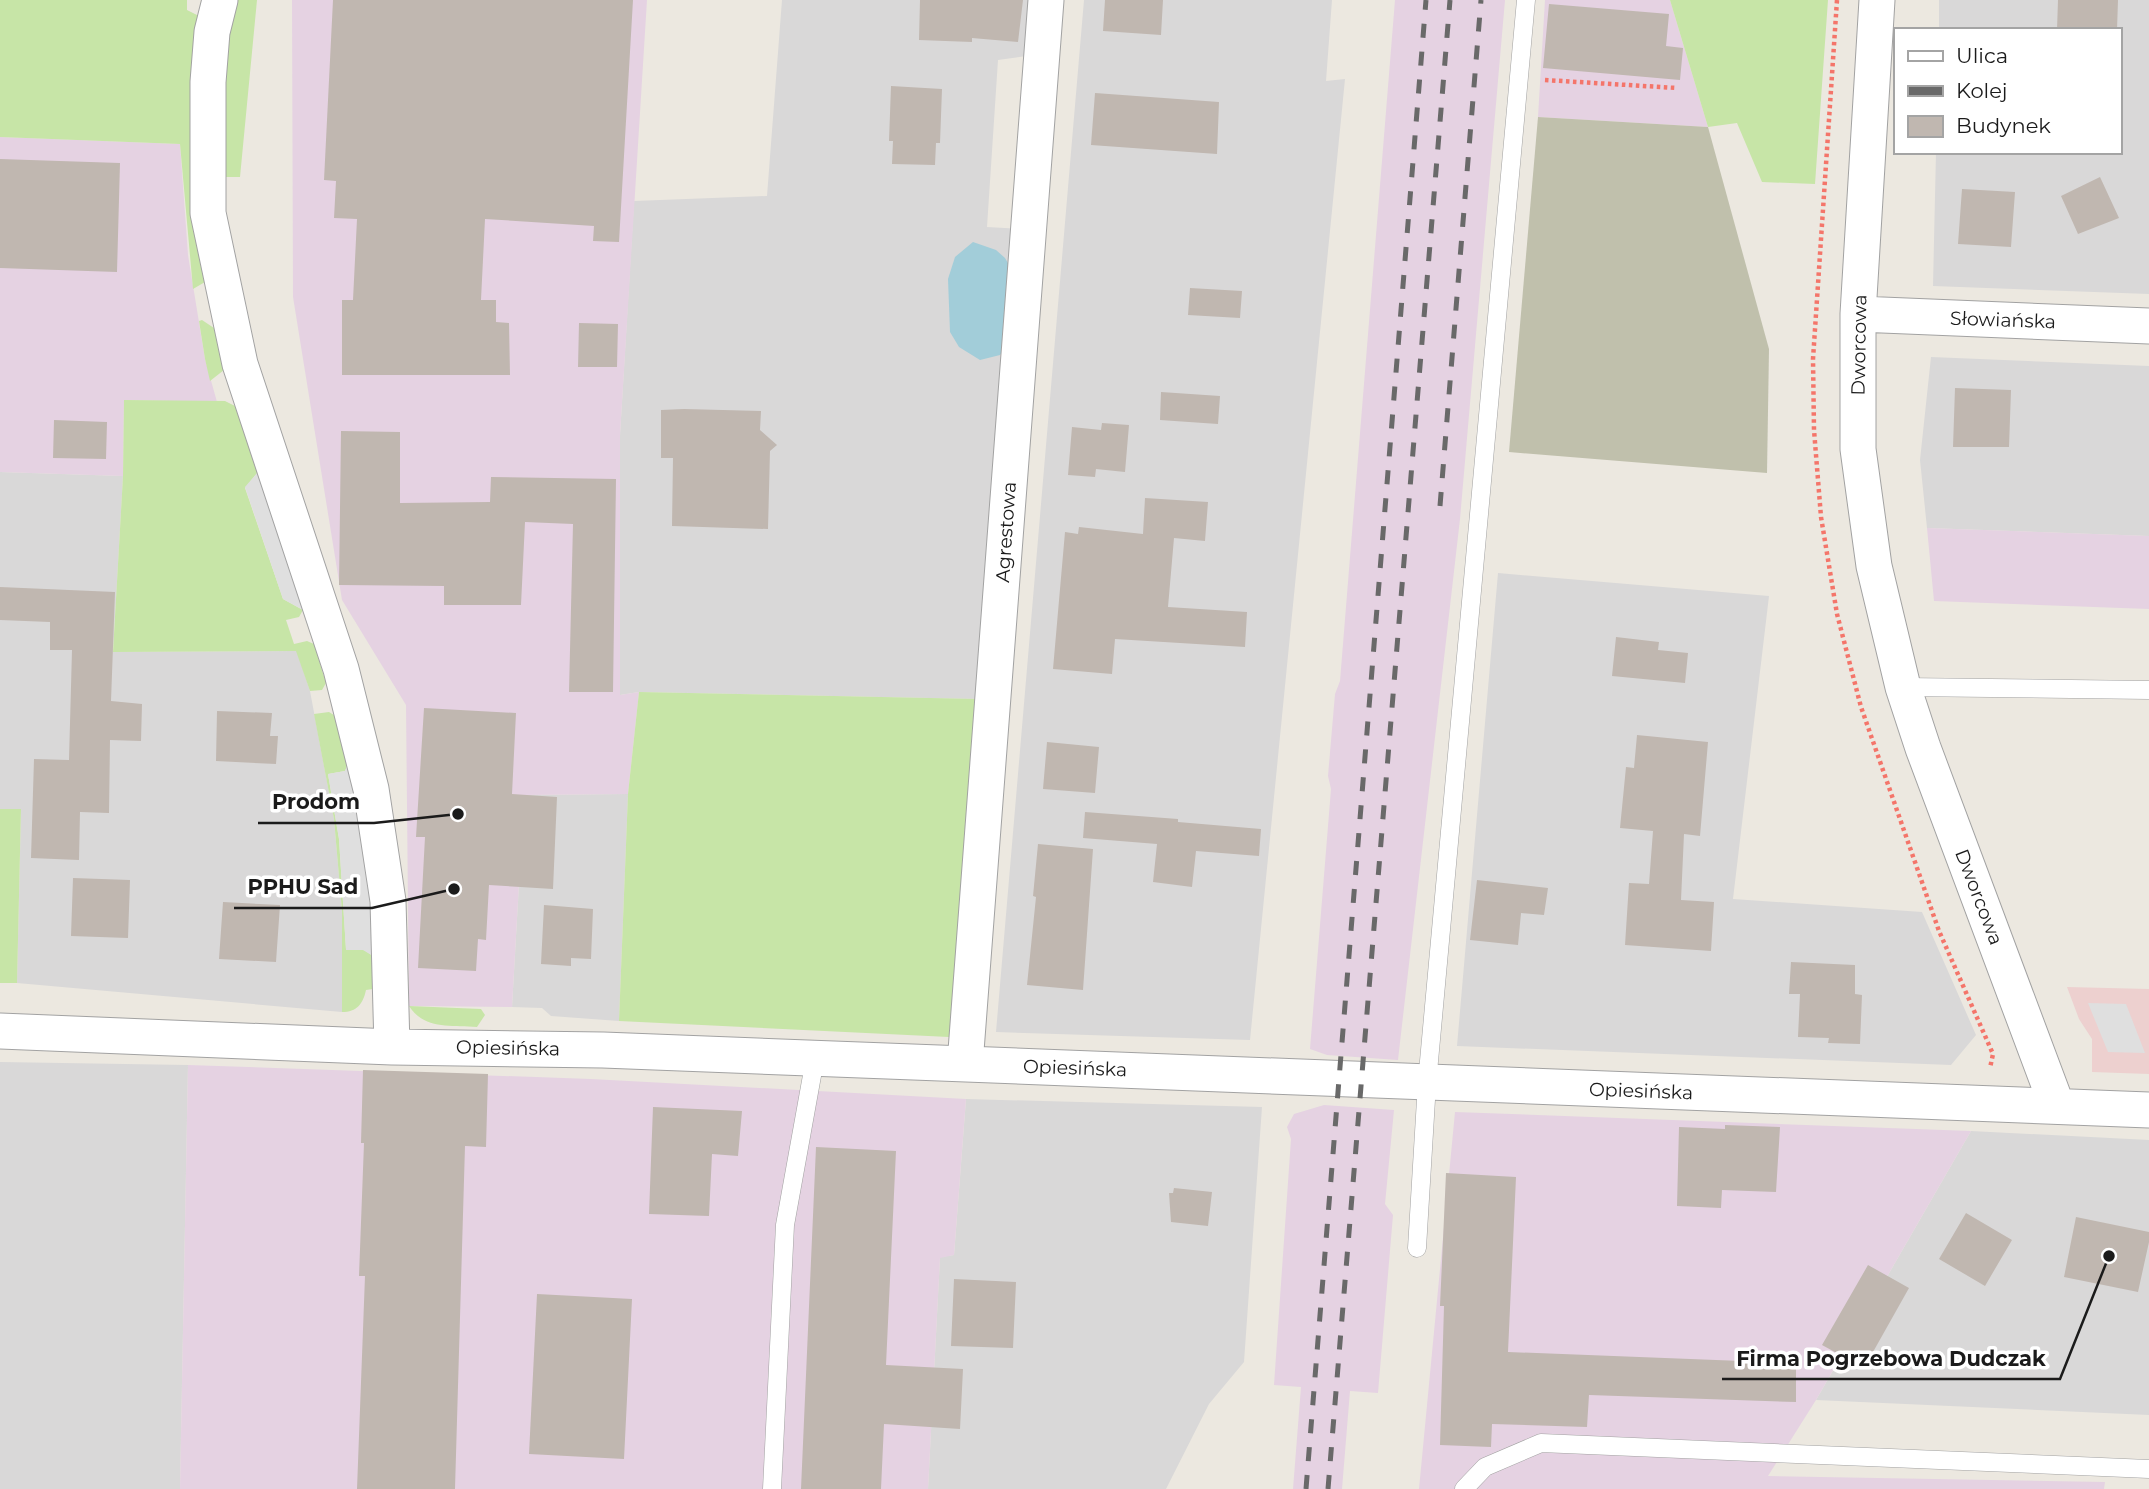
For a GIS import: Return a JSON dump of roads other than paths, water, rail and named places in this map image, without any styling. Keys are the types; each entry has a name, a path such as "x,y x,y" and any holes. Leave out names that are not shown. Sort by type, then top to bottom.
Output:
{"street":[{"path":"220,0 212,32 208,82 208,213 240,364 341,669 370,789 388,901 392,1046"},
{"name":"Agrestowa","path":"965,1063 1046,0"},
{"name":"Dworcowa","path":"1877,0 1858,314 1858,449 1874,566 1903,687 1923,748 2057,1106"},
{"name":"Słowiańska","path":"1858,314 2149,326"},
{"name":"Opiesińska","path":"0,1031 965,1063 2149,1110"}],"lane":[{"path":"1417,1248 1427,1083 1526,0"},
{"path":"1903,687 2149,690"},
{"path":"772,1489 785,1225 815,1059"},
{"path":"1464,1489 1485,1467 1541,1443 2149,1469"}],"water":[{"path":"973,242 996,250 1012,270 1005,348 1000,355 980,360 959,347 950,332 948,279 955,257"}],"railway":[{"path":"1306,1489 1426,0"},
{"path":"1328,1489 1450,0"},
{"path":"1440,506 1481,0"}],"place":[{"name":"Prodom","path":"458,814"},
{"name":"PPHU Sad","path":"454,889"},
{"name":"Firma Pogrzebowa Dudczak","path":"2109,1256"}]}
